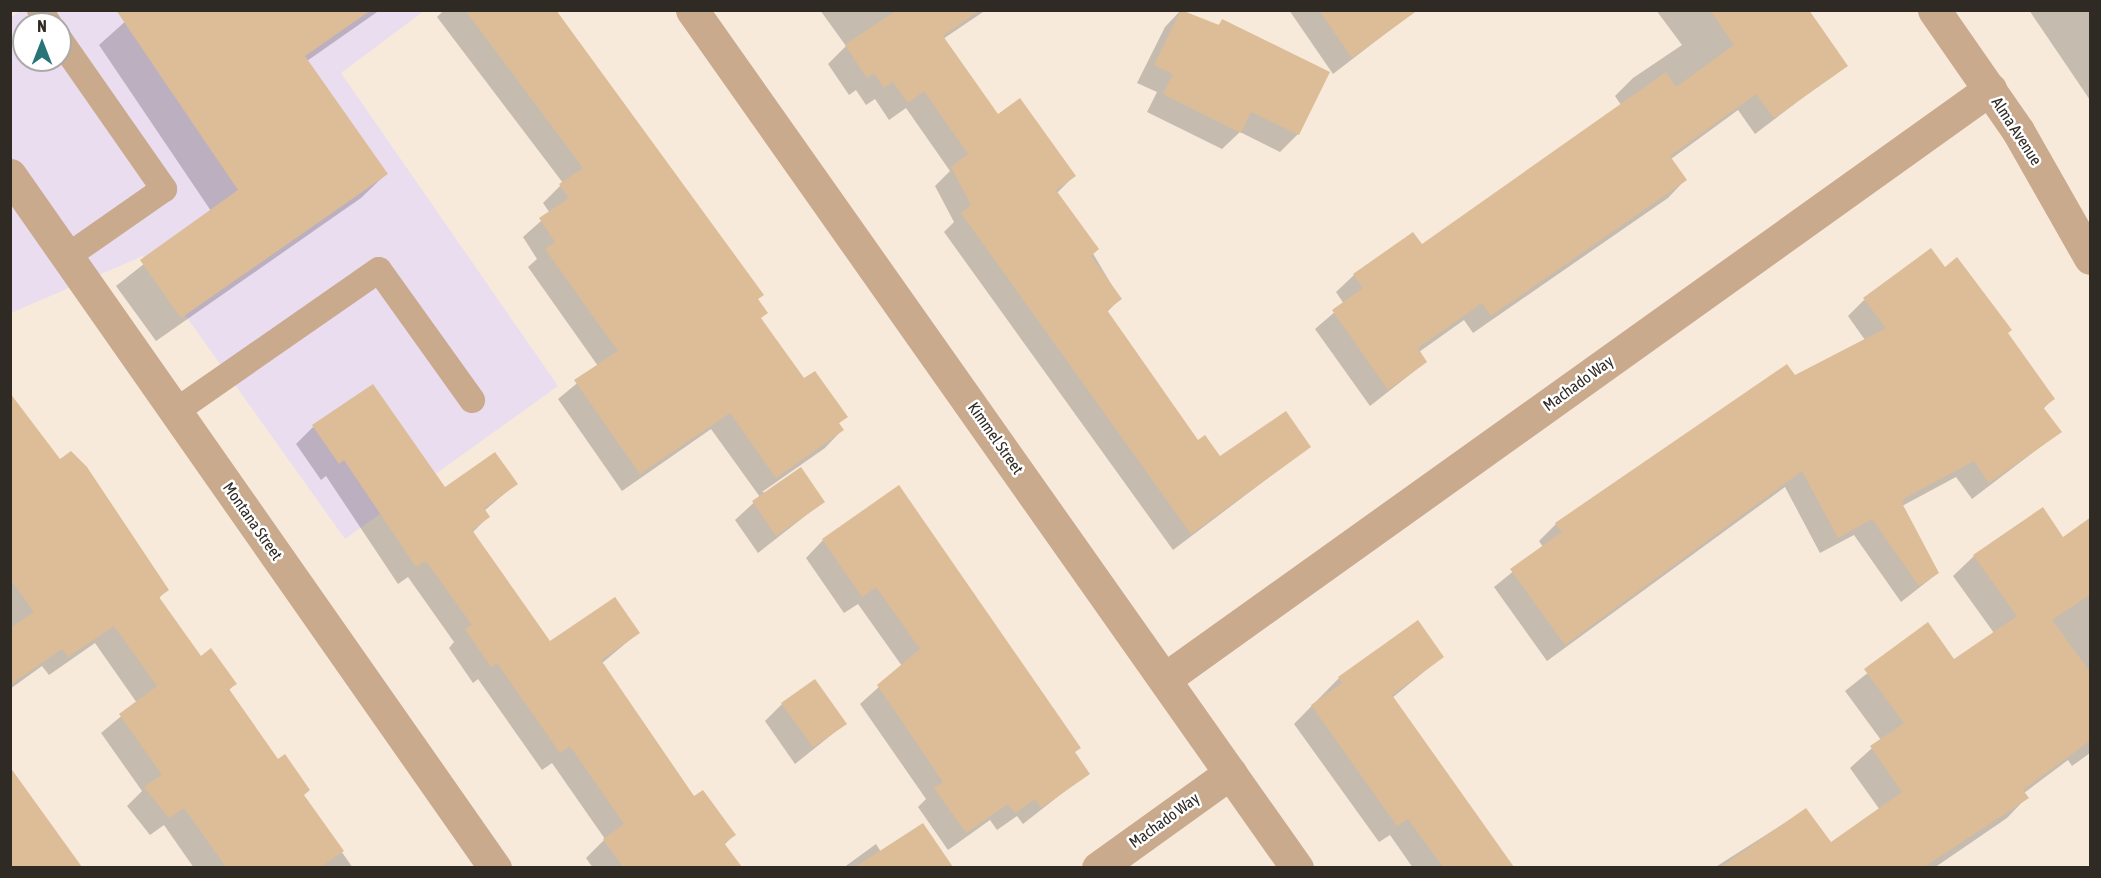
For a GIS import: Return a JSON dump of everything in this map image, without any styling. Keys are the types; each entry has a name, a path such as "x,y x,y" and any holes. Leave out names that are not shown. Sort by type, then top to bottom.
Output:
{"street":[{"name":"Kimmel Street","path":"692,10 1166,678 1297,867"},
{"name":"Alma Avenue","path":"1934,10 1990,89 2091,258"},
{"name":"Machado Way","path":"1166,678 1990,89"},
{"name":"Montana Street","path":"10,176 495,867"},
{"name":"Machado Way","path":"1098,867 1230,773"}],"lane":[{"path":"68,256 164,189 72,57"},
{"path":"176,411 379,270 472,400"}],"shaded area":[{"path":"21,10 424,11 341,73 558,386 345,539 143,256 11,313 11,18 12,72 72,72 72,12 18,12"}],"building":[{"path":"116,10 371,10 305,56 388,174 181,318 140,260 238,190"},
{"path":"465,10 556,10 764,295 758,299 768,313 761,318 804,378 815,371 848,417 839,423 844,430 776,478 730,413 640,474 574,380 618,351 545,249 555,242 539,218 569,198 559,184 583,168"},
{"path":"897,10 980,10 943,36 998,114 1020,98 1076,176 1056,190 1099,249 1091,256 1122,299 1107,310 1198,440 1205,435 1220,456 1286,411 1311,447 1191,534 961,213 971,205 951,167 968,154 924,91 908,103 893,82 884,88 874,73 867,78 845,45"},
{"path":"1181,10 1219,25 1222,19 1330,72 1299,135 1251,112 1241,133 1163,94 1173,74 1154,65"},
{"path":"1319,10 1418,10 1352,58"},
{"path":"1710,10 1809,10 1848,66 1774,118 1756,94 1670,156 1687,180 1491,316 1482,303 1418,348 1427,362 1388,390 1332,310 1363,288 1353,274 1413,232 1422,244 1666,72 1676,87 1734,45"},
{"path":"1931,248 1945,267 1957,257 2012,330 2008,333 2055,399 2043,407 2062,432 1989,483 1974,461 1905,498 1902,503 1939,573 1919,586 1872,519 1838,538 1802,471 1565,645 1510,569 1562,532 1555,523 1787,364 1795,375 1886,328 1863,298"},
{"path":"373,384 445,487 495,452 518,484 484,508 490,517 472,530 550,641 615,597 640,633 601,660 694,796 703,790 736,835 724,843 742,867 623,867 603,839 624,824 570,746 560,753 497,663 491,667 465,629 472,625 426,561 416,567 344,460 339,464 312,425"},
{"path":"10,393 60,459 71,451 87,467 169,590 159,597 201,656 211,648 237,684 229,689 278,759 285,754 310,790 304,795 344,851 321,867 226,867 184,808 169,818 144,787 162,775 119,714 157,686 114,626 68,657 62,649 10,685 10,628 34,612 10,579"},
{"path":"801,467 825,502 776,536 752,501"},
{"path":"899,485 1081,748 1075,752 1090,774 1041,808 1035,799 1015,813 1008,804 966,833 934,788 943,782 877,685 920,649 876,587 862,597 822,539"},
{"path":"2043,507 2063,537 2091,517 2091,594 2052,620 2091,673 2091,740 2023,790 2029,798 1924,867 1721,867 1806,808 1831,842 1902,792 1870,746 1904,723 1864,669 1928,622 1954,659 2017,616 1973,555"},
{"path":"1418,620 1444,657 1392,695 1514,867 1443,867 1408,819 1397,826 1311,705 1342,683 1338,677"},
{"path":"815,679 847,724 813,747 781,703"},
{"path":"10,767 82,867 10,867"},
{"path":"923,823 953,867 855,867"}]}
